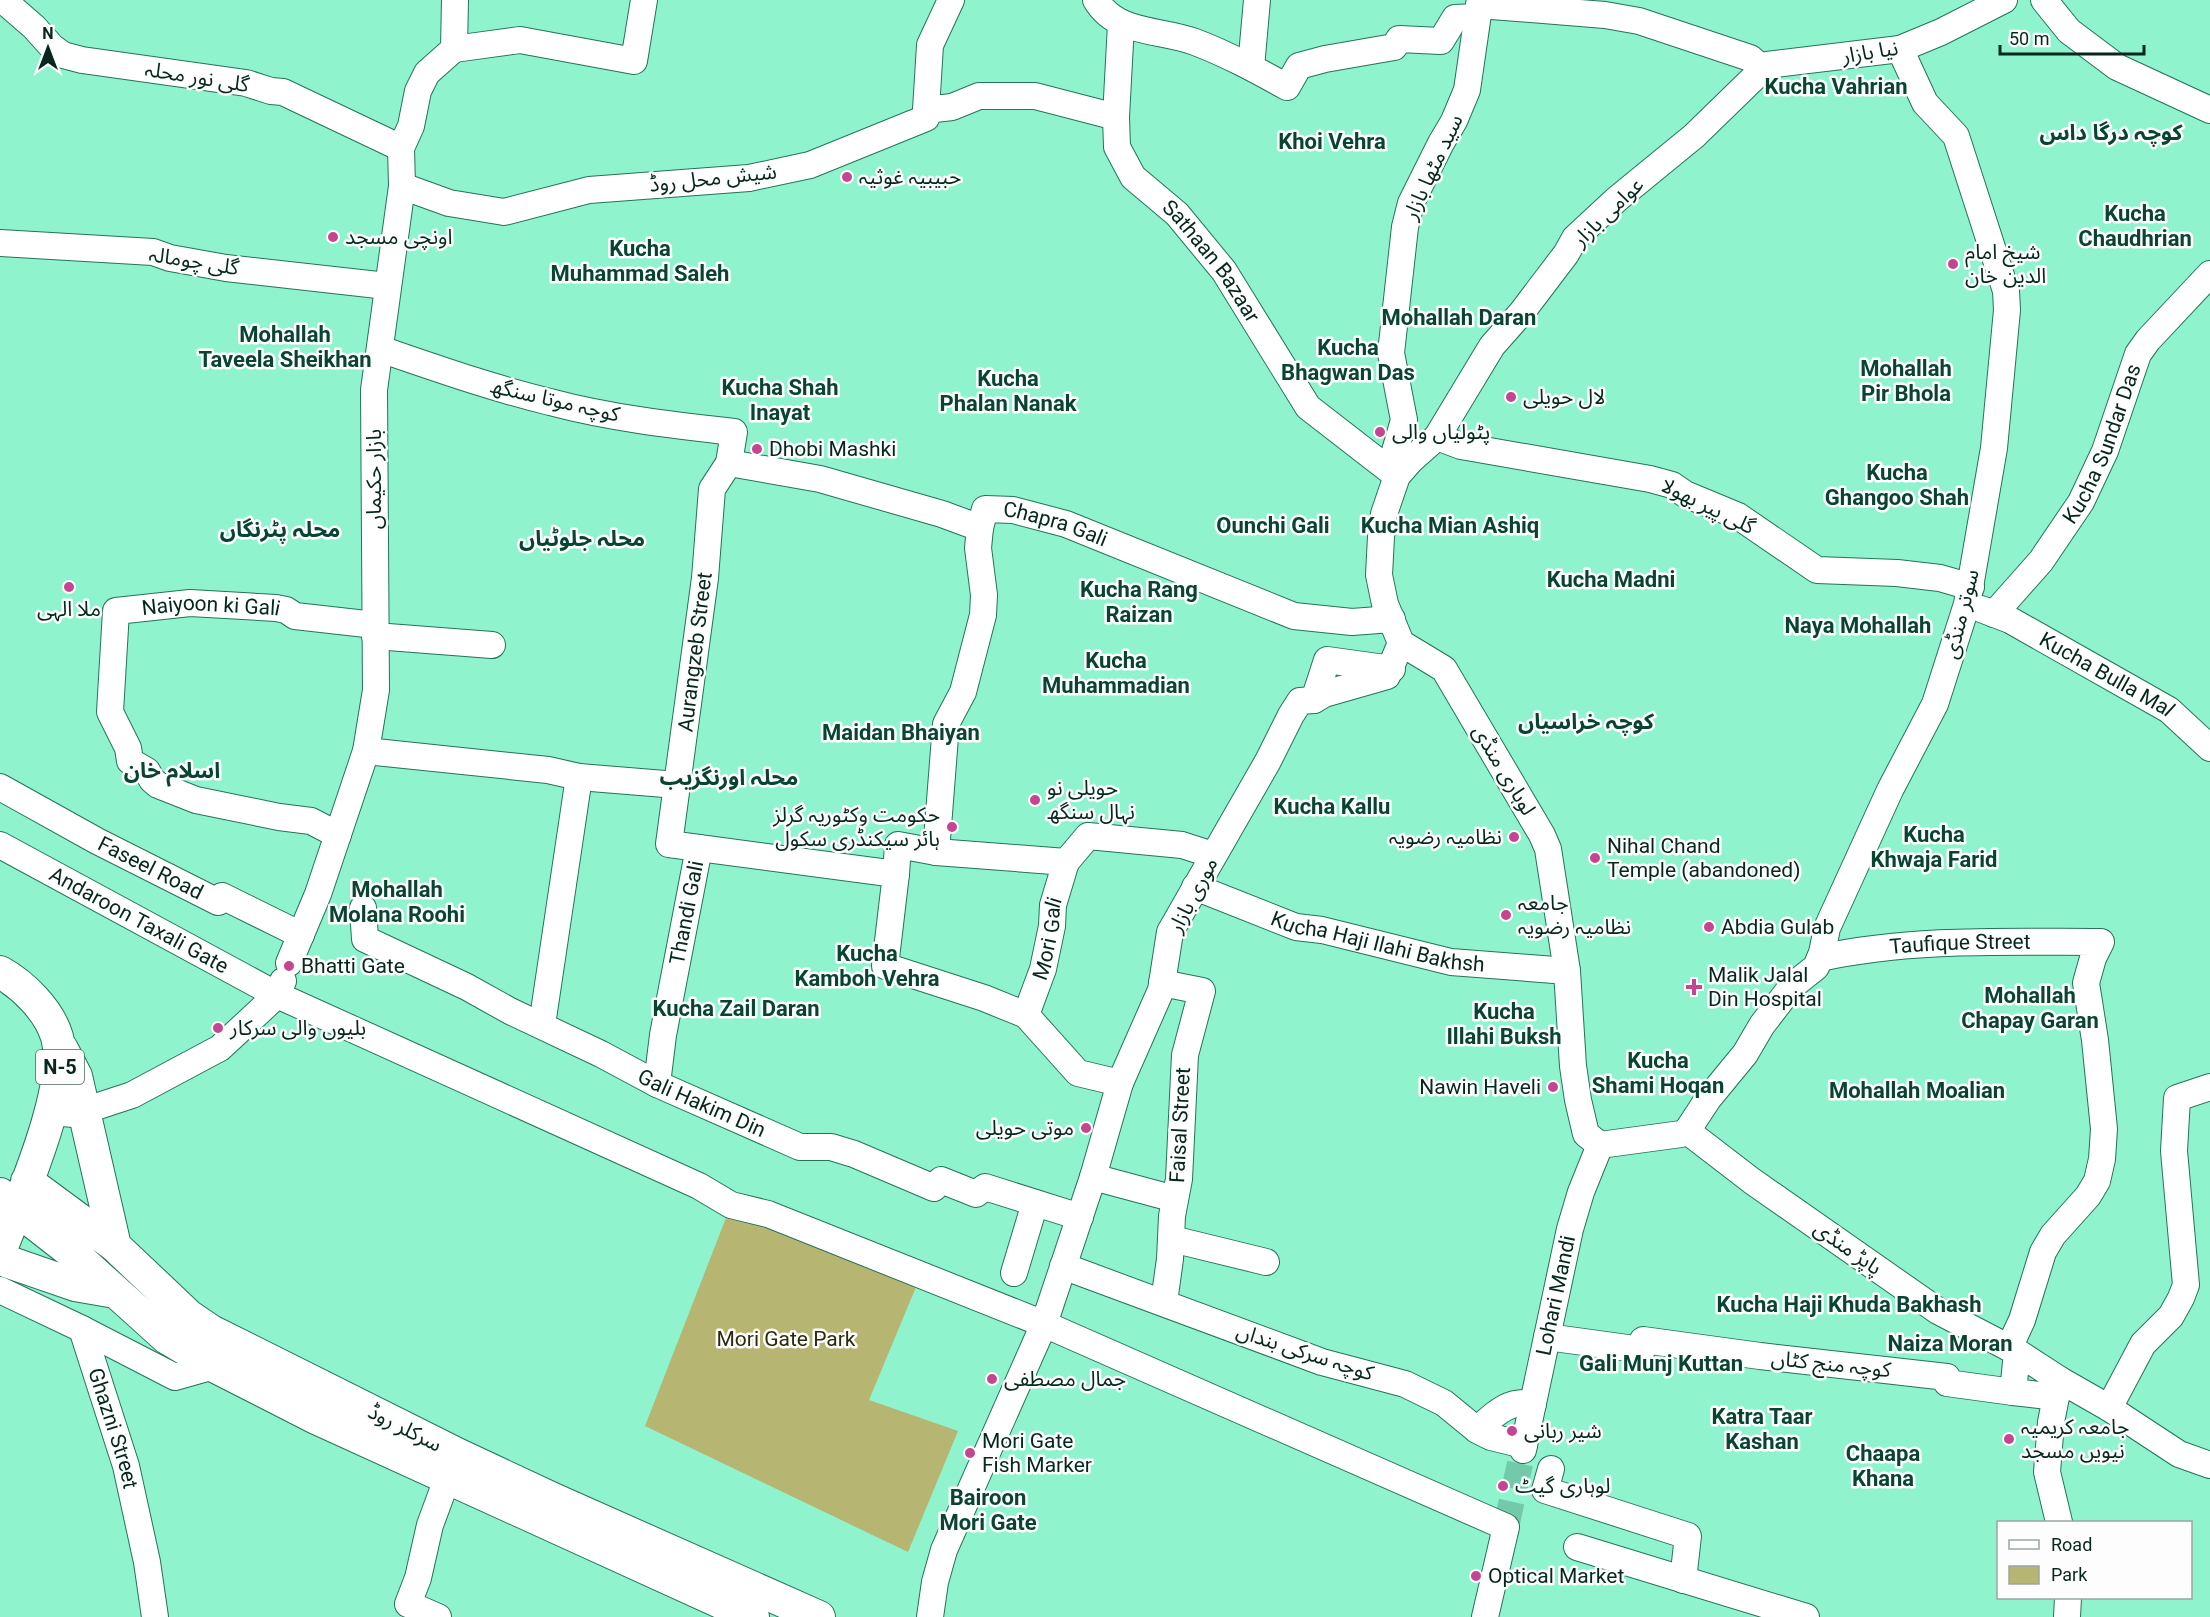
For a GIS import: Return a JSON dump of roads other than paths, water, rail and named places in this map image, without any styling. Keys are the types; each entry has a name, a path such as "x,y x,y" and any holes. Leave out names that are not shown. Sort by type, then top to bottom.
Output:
{"main road":[{"name":"N-5","path":"0,972 22,988 52,1025 57,1037 60,1057 60,1070 50,1112 15,1195 0,1252"},
{"path":"57,1037 76,1076 115,1246"},
{"name":"سرکلر روڈ","path":"15,1195 115,1246 189,1316 211,1331 459,1455 819,1617"},
{"name":"سرکلر روڈ","path":"15,1195 75,1255 167,1338 214,1366 316,1418 753,1617"},
{"path":"0,1259 75,1285 115,1292"}],"street":[{"name":"گلی نور محلہ","path":"3,0 63,55 82,60 246,83 271,91 283,92 401,147"},
{"path":"455,0 454,49 520,40 634,61 644,0"},
{"path":"951,0 930,45 926,110 952,107 979,96 1035,96 1116,117"},
{"path":"1096,0 1102,11 1121,24 1194,41 1287,87 1299,66 1325,58 1394,47 1399,39 1441,41 1455,18 1479,7 1605,15 1639,21 1750,58 1763,69"},
{"path":"1251,68 1257,0"},
{"name":"نیا بازار","path":"1763,69 1767,65 1900,49 1941,32 2004,0"},
{"path":"2044,0 2069,31 2117,68 2210,110"},
{"name":"سید مٹھا بازار","path":"1397,476 1393,458 1404,420 1391,353 1405,227 1411,202 1454,121 1467,90 1479,7"},
{"name":"Sathaan Bazaar","path":"1121,24 1116,117 1117,147 1133,177 1177,214 1224,271 1308,406 1397,476"},
{"name":"بازار حکیماں","path":"277,995 338,835 366,751 376,690 374,390 402,186 401,147 411,126 418,91 427,73 454,49"},
{"name":"سوتر منڈی","path":"1687,1131 1707,1099 1745,1054 1762,1025 1792,986 1816,967 1827,928 1890,789 1935,704 1969,596 1994,448 2007,310 2006,291 1956,136 1925,103 1900,49"},
{"name":"عوامی بازار","path":"1437,437 1492,346 1554,270 1575,238 1617,199 1694,136 1763,69"},
{"name":"شیش محل روڈ","path":"402,186 449,203 504,212 589,190 749,178 810,165 926,118 926,110"},
{"name":"گلی چومالہ","path":"0,243 153,252 170,258 226,268 387,286"},
{"name":"Kucha Sundar Das","path":"1994,614 2040,561 2081,502 2105,451 2142,349 2210,274"},
{"name":"کوچہ موتا سنگھ","path":"380,349 552,403 655,422 734,432 729,463"},
{"path":"1401,643 1385,604 1379,575 1384,514 1397,476 1437,437"},
{"name":"گلی پیر بھولا","path":"1437,437 1461,446 1650,479 1672,485 1685,494 1738,516 1817,570 1897,573 1940,578 1994,614"},
{"name":"Chapra Gali","path":"729,463 820,479 942,514 980,528 985,509 1013,510 1066,524 1294,616 1352,622 1392,618"},
{"name":"Aurangzeb Street","path":"699,848 669,844 705,579 712,489 729,463"},
{"path":"936,852 946,724 963,692 983,615 984,595 978,548 980,528"},
{"name":"Naiyoon ki Gali","path":"338,835 312,821 279,817 196,800 158,785 147,771 130,761 128,748 110,712 116,611 190,603 276,608 286,610 295,616 375,631 492,645"},
{"name":"Kucha Bulla Mal","path":"1994,614 2010,620 2169,710 2210,748"},
{"name":"موری بازار","path":"930,1617 935,1582 944,1550 1044,1324 1093,1177 1120,1083 1161,990 1170,932 1300,701 1314,700 1324,694 1387,676 1392,669 1401,643"},
{"name":"لوہاری منڈی","path":"1401,643 1444,669 1542,835 1548,849 1567,971 1573,1066 1578,1100 1586,1134 1600,1145"},
{"path":"366,751 548,770 579,777 677,785"},
{"path":"542,1025 579,777"},
{"name":"Faseel Road","path":"0,787 158,873 218,902 222,896 301,935"},
{"path":"1120,1083 1078,1073 1026,1015 984,998 885,966 898,845 936,852 1066,862 1088,836 1182,845 1213,855"},
{"name":"Andaroon Taxali Gate","path":"0,845 277,995 688,1182 731,1205 768,1214 1044,1324 1506,1527 1485,1617"},
{"path":"699,848 896,874"},
{"name":"Thandi Gali","path":"657,1084 663,1035 699,848"},
{"name":"Mori Gali","path":"1026,1015 1043,969 1052,926 1053,904 1066,862"},
{"name":"Kucha Haji Ilahi Bakhsh","path":"1195,887 1296,927 1322,930 1451,962 1567,971"},
{"name":"Gali Hakim Din","path":"363,908 365,939 657,1084 800,1147 831,1147 934,1188 941,1180 976,1194 985,1187 1080,1217"},
{"name":"Taufique Street","path":"1820,958 1864,949 1950,942 2101,942 2093,958 2086,983 2095,1040 2104,1129 2102,1159 2097,1181 2088,1196 2053,1235 2043,1252 2013,1350"},
{"name":"Faisal Street","path":"1162,983 1202,991 1185,1054 1179,1179 1172,1216 1172,1239 1164,1302"},
{"path":"50,1112 68,1115 85,1111 149,1087 219,1048 277,995"},
{"path":"2109,1408 2143,1344 2171,1316 2186,1285 2174,1152 2177,1098 2210,1088"},
{"path":"1600,1145 1681,1134 1687,1131"},
{"name":"پاپڑ منڈی","path":"1687,1131 1752,1181 1938,1311 2013,1350 2058,1389"},
{"name":"Lohari Mandi","path":"1523,1448 1562,1277 1570,1229 1581,1192 1600,1145"},
{"path":"1093,1177 1175,1199"},
{"path":"1014,1273 1035,1203"},
{"path":"1172,1239 1266,1262"},
{"name":"کوچہ سرکی بنداں","path":"1063,1266 1322,1362 1406,1384 1444,1403 1477,1430 1523,1448"},
{"path":"0,1290 175,1377 214,1366"},
{"name":"Ghazni Street","path":"82,1329 126,1466 147,1562 155,1617"},
{"name":"کوچہ منج کٹاں","path":"1547,1337 1642,1350 1643,1340 1947,1377 1947,1383 2013,1392"},
{"path":"2013,1350 2013,1392 2058,1389 2109,1408 2179,1454 2210,1465"},
{"path":"2058,1389 2051,1422 2047,1472 2059,1521"},
{"path":"1477,1430 1500,1410 1523,1402 1533,1404"},
{"path":"1551,1469 1545,1490 1688,1536 1683,1580"},
{"path":"438,1617 402,1611 418,1578 430,1525 447,1479"},
{"path":"1577,1547 1806,1617"},
{"path":"2067,1617 2068,1599"}],"tunnel":[{"path":"1506,1527 1523,1450"}],"place":[{"name":"حبیبیہ غوثیہ","path":"847,177"},
{"name":"اونچی مسجد","path":"333,237"},
{"name":"شیخ امام الدین خان","path":"1953,264"},
{"name":"لال حویلی","path":"1511,397"},
{"name":"پٹولیاں والی","path":"1380,432"},
{"name":"Dhobi Mashki","path":"757,449"},
{"name":"ملا الہی","path":"69,587"},
{"name":"حویلی نو نہال سنگھ","path":"1035,800"},
{"name":"حکومت وکٹوریہ گرلز ہائر سیکنڈری سکول","path":"952,827"},
{"name":"نظامیہ رضویہ","path":"1514,837"},
{"name":"Nihal Chand Temple (abandoned)","path":"1595,858"},
{"name":"جامعہ نظامیہ رضویہ","path":"1506,915"},
{"name":"Abdia Gulab","path":"1709,927"},
{"name":"Bhatti Gate","path":"289,966"},
{"name":"Malik Jalal Din Hospital","path":"1694,987"},
{"name":"بلیوں والی سرکار","path":"218,1028"},
{"name":"Nawin Haveli","path":"1553,1087"},
{"name":"موتی حویلی","path":"1086,1128"},
{"name":"جمال مصطفی","path":"992,1379"},
{"name":"شیر ربانی","path":"1512,1431"},
{"name":"جامعہ کریمیہ نیویں مسجد","path":"2009,1439"},
{"name":"Mori Gate Fish Marker","path":"970,1453"},
{"name":"لوہاری گیٹ","path":"1503,1486"},
{"name":"Optical Market","path":"1476,1576"}],"district":[{"name":"Kucha Vahrian","path":"1836,86"},
{"name":"کوچہ درگا داس","path":"2111,132"},
{"name":"Khoi Vehra","path":"1332,141"},
{"name":"Kucha Chaudhrian","path":"2135,226"},
{"name":"Kucha Muhammad Saleh","path":"640,260"},
{"name":"Mohallah Daran","path":"1459,317"},
{"name":"Mohallah Taveela Sheikhan","path":"285,346"},
{"name":"Kucha Bhagwan Das","path":"1348,360"},
{"name":"Mohallah Pir Bhola","path":"1906,380"},
{"name":"Kucha Phalan Nanak","path":"1008,390"},
{"name":"Kucha Shah Inayat","path":"780,400"},
{"name":"Kucha Ghangoo Shah","path":"1897,485"},
{"name":"Ounchi Gali","path":"1273,525"},
{"name":"Kucha Mian Ashiq","path":"1450,525"},
{"name":"محلہ پٹرنگاں","path":"280,529"},
{"name":"محلہ جلوٹیاں","path":"582,538"},
{"name":"Kucha Madni","path":"1611,579"},
{"name":"Kucha Rang Raizan","path":"1139,602"},
{"name":"Naya Mohallah","path":"1858,625"},
{"name":"Kucha Muhammadian","path":"1116,672"},
{"name":"کوچہ خراسیاں","path":"1586,721"},
{"name":"Maidan Bhaiyan","path":"901,732"},
{"name":"اسلام خان","path":"172,770"},
{"name":"محلہ اورنگزیب","path":"729,777"},
{"name":"Kucha Kallu","path":"1332,806"},
{"name":"Kucha Khwaja Farid","path":"1934,846"},
{"name":"Mohallah Molana Roohi","path":"397,902"},
{"name":"Kucha Kamboh Vehra","path":"867,966"},
{"name":"Kucha Zail Daran","path":"736,1008"},
{"name":"Mohallah Chapay Garan","path":"2030,1008"},
{"name":"Kucha Illahi Buksh","path":"1504,1024"},
{"name":"Kucha Shami Hoqan","path":"1658,1072"},
{"name":"Mohallah Moalian","path":"1917,1090"},
{"name":"Kucha Haji Khuda Bakhash","path":"1849,1304"},
{"name":"Naiza Moran","path":"1950,1343"},
{"name":"Gali Munj Kuttan","path":"1661,1363"},
{"name":"Katra Taar Kashan","path":"1762,1428"},
{"name":"Chaapa Khana","path":"1883,1466"},
{"name":"Bairoon Mori Gate","path":"988,1510"}],"park label":[{"name":"Mori Gate Park","path":"786,1339"}]}
